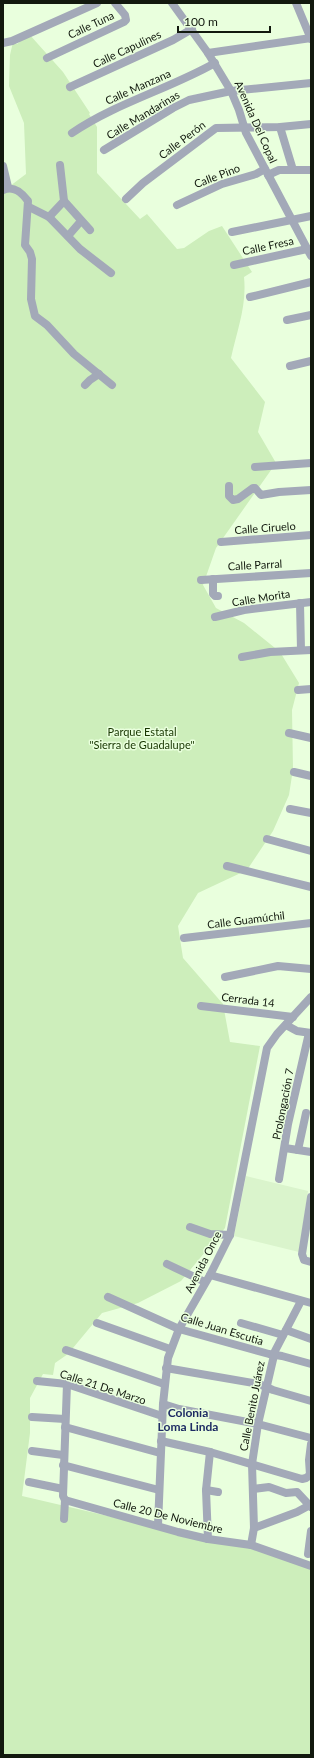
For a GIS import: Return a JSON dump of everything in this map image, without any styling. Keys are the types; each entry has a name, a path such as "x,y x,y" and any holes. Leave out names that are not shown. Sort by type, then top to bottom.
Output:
{"street":[{"path":"3,43 12,41 97,3"},
{"name":"Calle Tuna","path":"47,58 124,22 126,20 125,15 115,3"},
{"name":"Avenida Del Copal","path":"172,3 215,63 231,91 244,127 309,252"},
{"path":"208,53 311,38 296,3"},
{"name":"Calle Capulines","path":"70,87 172,40 192,29"},
{"name":"Calle Manzana","path":"72,133 83,125 137,98 189,77 215,63"},
{"name":"Calle Mandarinas","path":"104,150 180,105 195,98 231,91 311,83"},
{"name":"Calle Perón","path":"126,199 143,183 212,130 221,128 280,127 311,124"},
{"path":"280,127 293,170"},
{"path":"60,165 64,201 90,230"},
{"path":"3,166 6,189 17,190 28,203 49,217 80,249 111,273"},
{"path":"267,172 279,170 311,170"},
{"name":"Calle Pino","path":"177,205 222,184 267,172"},
{"path":"49,217 64,201"},
{"path":"28,203 25,245 32,259 31,299 35,316 47,325 74,354 112,385"},
{"path":"232,232 311,216"},
{"path":"68,236 81,221"},
{"name":"Calle Fresa","path":"234,265 309,252"},
{"path":"250,297 311,282"},
{"path":"287,320 311,315"},
{"path":"290,366 311,361"},
{"path":"85,386 90,380 99,374"},
{"path":"255,467 311,463"},
{"path":"229,486 228,496 233,500 238,499 254,488 261,495 311,490"},
{"name":"Calle Ciruelo","path":"221,542 311,535"},
{"name":"Calle Parral","path":"200,580 311,573"},
{"path":"213,579 213,594 218,596"},
{"name":"Calle Morita","path":"215,617 244,610 311,602"},
{"path":"300,603 301,650"},
{"path":"242,656 311,650"},
{"path":"298,690 311,689"},
{"path":"289,733 311,738"},
{"path":"294,772 311,776"},
{"path":"290,809 311,813"},
{"path":"267,839 311,851"},
{"path":"227,866 311,888"},
{"name":"Calle Guamúchil","path":"184,938 311,923"},
{"path":"225,977 278,966 311,969"},
{"name":"Avenida Once","path":"158,1525 164,1384 170,1349 179,1329 206,1282 230,1235 266,1054 271,1042 293,1017 310,1001"},
{"name":"Cerrada 14","path":"201,1006 293,1017"},
{"path":"286,1025 297,1031 310,1033"},
{"name":"Prolongación 7","path":"279,1179 288,1124 310,1033"},
{"path":"298,1150 306,1113"},
{"path":"285,1148 311,1152"},
{"path":"311,1197 302,1254 303,1258 311,1262"},
{"path":"190,1227 210,1234 230,1235"},
{"path":"167,1264 206,1282"},
{"path":"210,1274 311,1303"},
{"name":"Calle Juan Escutia","path":"108,1297 179,1329 311,1364"},
{"name":"Calle Benito Juárez","path":"251,1545 254,1528 252,1464 258,1424 274,1355 300,1301"},
{"path":"97,1323 170,1349"},
{"path":"241,1323 311,1339"},
{"path":"66,1350 164,1384"},
{"path":"166,1368 254,1383 311,1400"},
{"name":"Calle 21 De Marzo","path":"37,1381 67,1384 162,1416"},
{"path":"64,1519 65,1500 63,1496 63,1455 67,1384"},
{"path":"163,1404 179,1409 258,1424 311,1438"},
{"path":"32,1417 65,1423 160,1452"},
{"path":"161,1441 210,1452 296,1477 306,1478 310,1475 309,1460 311,1444"},
{"path":"32,1452 63,1455"},
{"path":"208,1539 206,1490 210,1452"},
{"path":"63,1465 159,1490"},
{"path":"254,1528 310,1506 297,1492 296,1477"},
{"path":"29,1482 63,1489"},
{"path":"252,1489 269,1487 286,1493 297,1492"},
{"path":"206,1490 218,1492"},
{"name":"Calle 20 De Noviembre","path":"65,1500 158,1525 178,1532 208,1539 251,1545 311,1566"},
{"path":"308,1554 311,1531"}],"shaded area":[{"path":"246,1176 308,1191 299,1252 234,1236"}],"green space":[{"name":"Parque Estatal \"Sierra de Guadalupe\"","path":"29,34 63,72 90,113 89,114 97,127 97,173 140,219 147,214 177,249 184,248 209,231 222,226 252,272 244,277 245,288 243,308 231,358 265,402 258,432 276,463 216,548 203,585 216,608 244,623 280,652 299,683 292,710 293,769 289,795 273,831 247,870 198,893 178,926 183,958 223,1004 230,1042 260,1046 225,1228 181,1281 138,1303 102,1313 68,1354 55,1363 53,1375 43,1374 30,1398 30,1433 22,1496 155,1527 252,1547 311,1566 311,1755 3,1755 3,187 10,186 26,174 24,123 9,86 10,55 13,42 17,44"}],"district":[{"name":"Colonia Loma Linda","path":"188,1420"}]}
